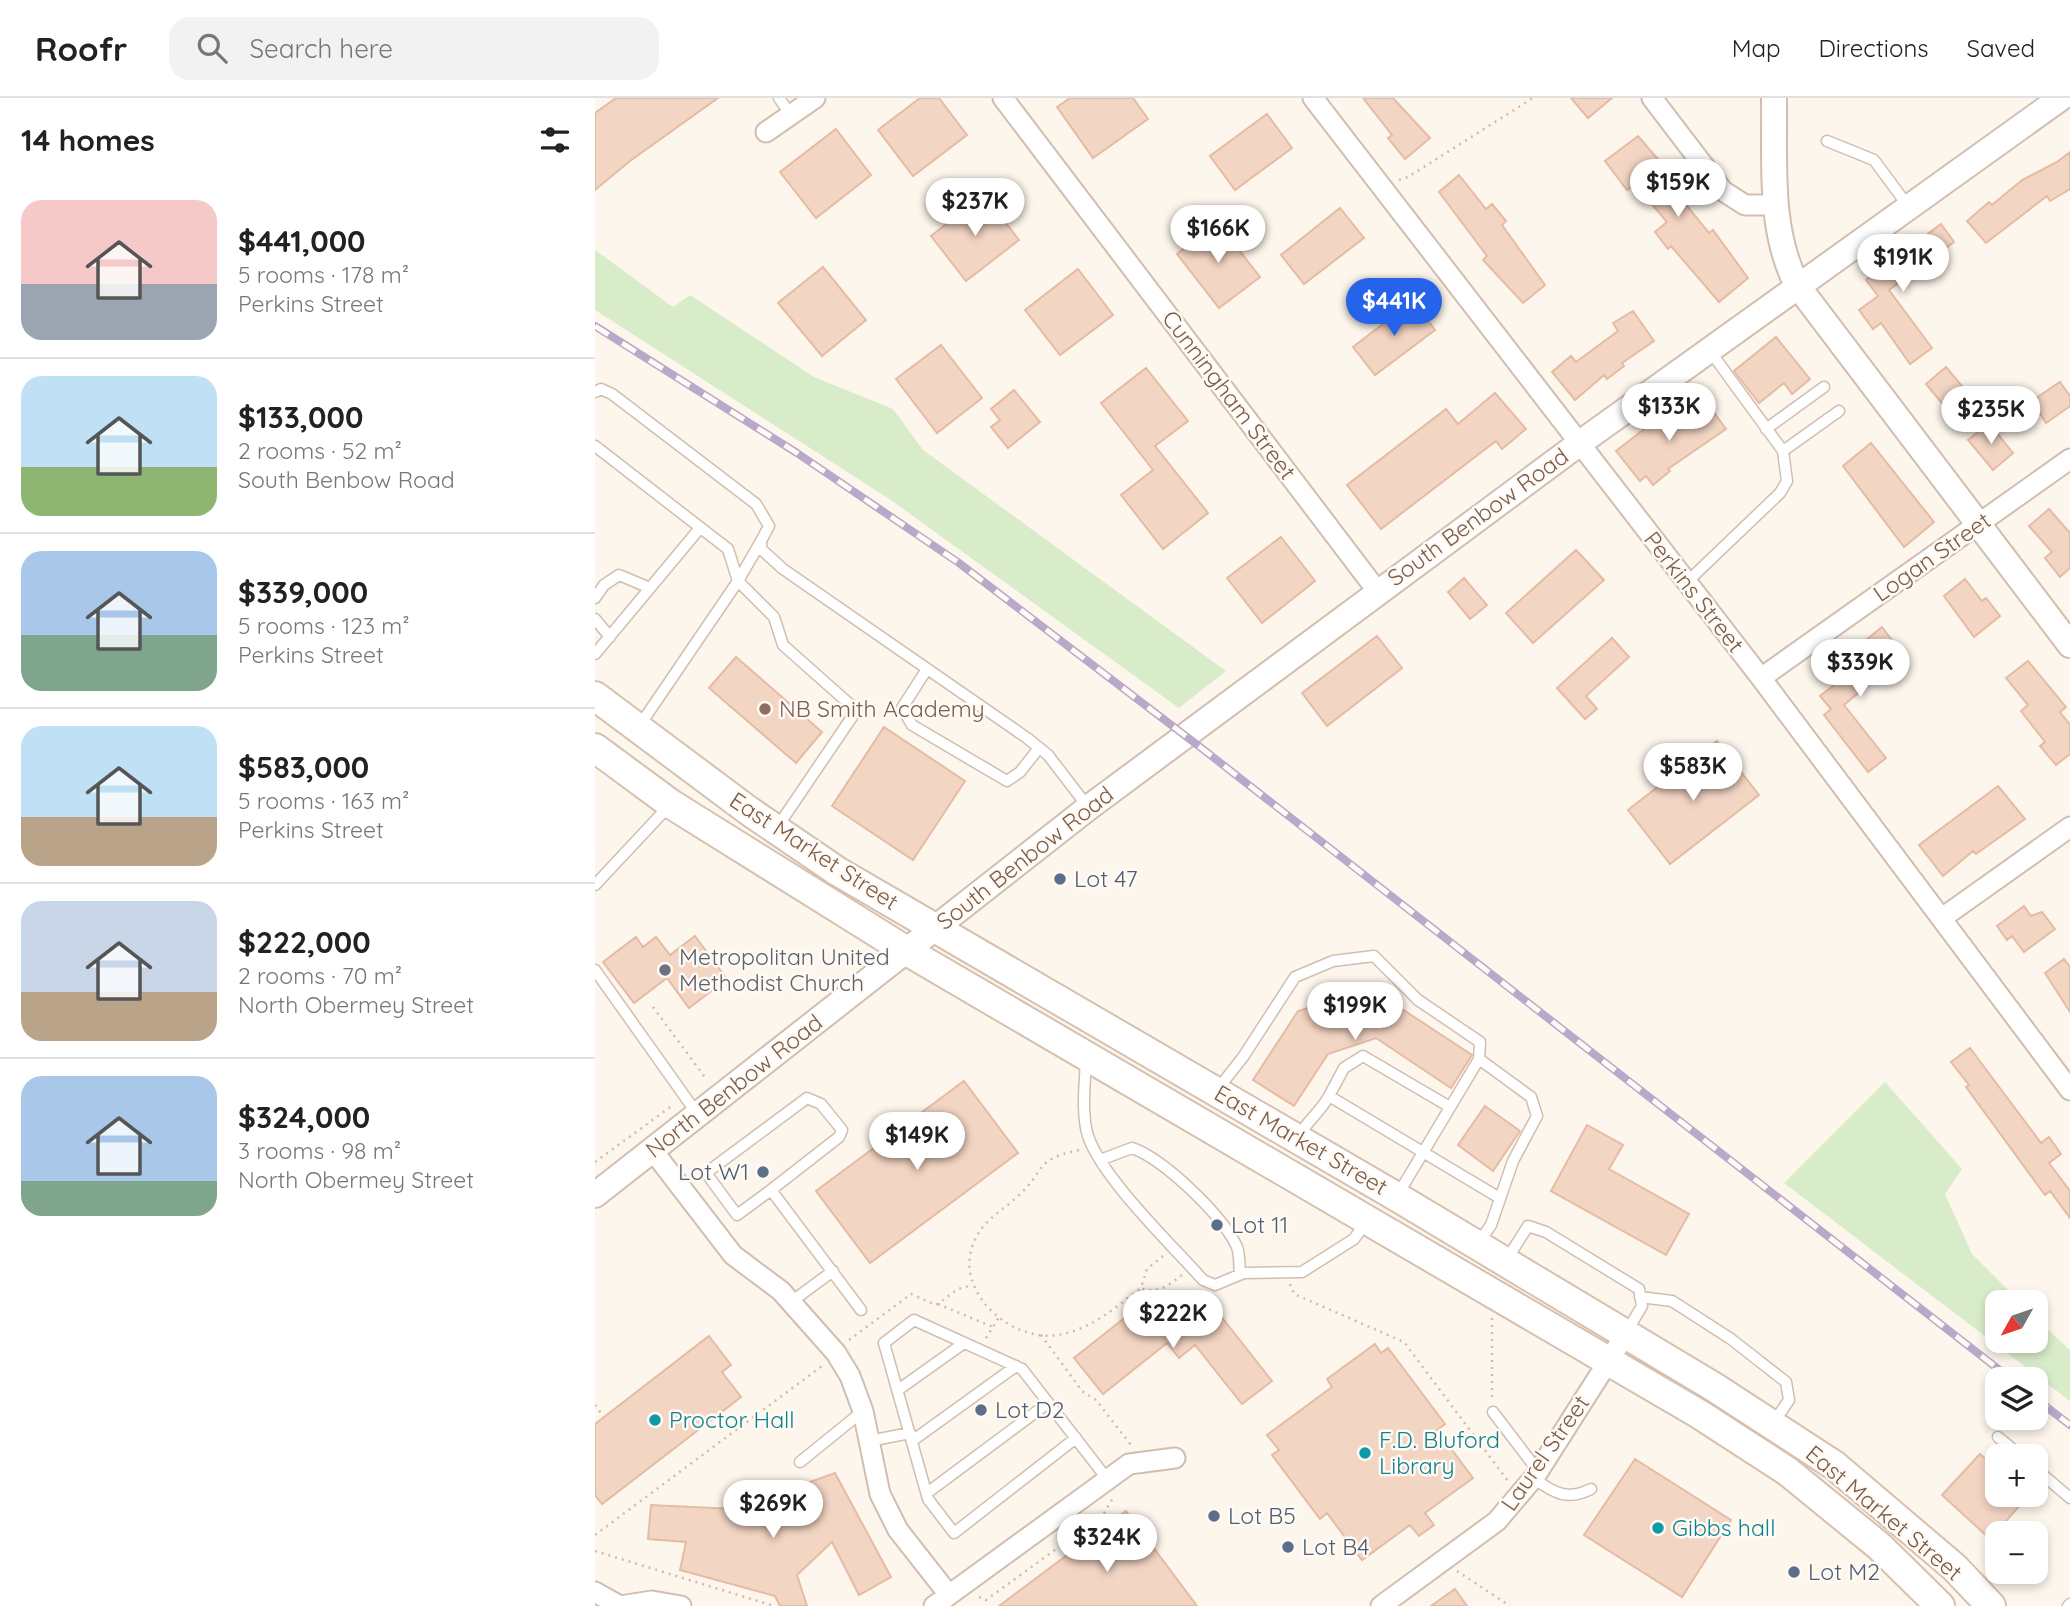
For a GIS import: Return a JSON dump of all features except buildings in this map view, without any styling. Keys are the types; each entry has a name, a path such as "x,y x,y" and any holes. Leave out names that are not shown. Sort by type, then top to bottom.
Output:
{"main road":[{"name":"East Market Street","path":"595,696 776,830 837,871 1394,1195 1834,1465 1954,1567 1991,1606"},
{"name":"East Market Street","path":"595,748 671,804 905,950 1699,1413 1787,1471 1879,1546 1940,1606"},
{"path":"1256,1155 1372,1203 1386,1202 1394,1195"}],"street":[{"path":"766,132 815,98"},
{"name":"Cunningham Street","path":"1003,98 1378,592"},
{"name":"Perkins Street","path":"1313,98 1761,678 2070,1090"},
{"path":"1652,98 1723,191 1745,205 1776,205"},
{"path":"1774,98 1776,205 1784,261 1797,285 2070,646"},
{"name":"South Benbow Road","path":"905,950 1088,808 1580,443 2061,98"},
{"name":"Logan Street","path":"1761,678 2070,459"},
{"path":"1942,918 2070,827"},
{"name":"North Benbow Road","path":"595,1195 905,950"},
{"path":"653,1151 733,1255 791,1302 836,1353 850,1376 863,1411 880,1494 898,1530 942,1600 1129,1464 1175,1458"},
{"name":"Laurel Street","path":"1381,1606 1497,1521 1536,1474 1625,1335"},
{"path":"595,1592 620,1606 652,1601 681,1606"}],"lane":[{"path":"779,98 791,115"},
{"path":"1827,141 1874,160 1908,207"},
{"path":"1687,582 1780,493 1787,481 1783,451 1709,349"},
{"path":"1766,429 1824,387"},
{"path":"595,392 601,389 612,394 756,504 769,526 738,581 637,729"},
{"path":"1783,451 1839,411"},
{"path":"595,446 728,549 738,581 774,617 783,645 854,708 854,714 776,830"},
{"path":"595,654 700,528"},
{"path":"761,541 761,549 783,569 1039,748 1088,808"},
{"path":"595,598 604,585 619,575 650,588"},
{"path":"595,620 610,637"},
{"path":"927,669 902,708 912,725 1007,781 1020,772 1039,748"},
{"path":"595,885 671,804"},
{"path":"1216,1091 1243,1057 1295,977 1333,961 1374,956 1418,1000 1481,1042 1479,1059 1394,1195"},
{"path":"595,970 698,1115"},
{"path":"1086,1056 1084,1102 1088,1135 1100,1160 1203,1280 1215,1285 1240,1274 1302,1272 1354,1239 1368,1219"},
{"path":"1297,1138 1305,1124 1320,1114 1344,1068 1363,1056 1450,1108"},
{"path":"1477,1246 1491,1225 1498,1197 1537,1116 1531,1097 1479,1059"},
{"path":"1329,1096 1498,1197"},
{"path":"807,1098 821,1104 842,1130 839,1137 771,1190 737,1215 706,1173 807,1098"},
{"path":"1100,1160 1132,1148 1149,1154 1220,1223 1238,1249 1240,1274"},
{"path":"771,1190 861,1310"},
{"path":"1505,1262 1528,1226 1546,1232 1639,1289 1642,1306 1625,1335"},
{"path":"791,1302 833,1271"},
{"path":"1640,1297 1672,1301 1731,1339 1786,1382 1789,1400 1772,1425"},
{"path":"1076,1438 954,1533 927,1493 884,1343 914,1320 1022,1369 1048,1402 1108,1479"},
{"path":"898,1391 964,1343"},
{"path":"869,1441 911,1437 1016,1366"},
{"path":"927,1493 1048,1402"},
{"path":"800,1462 863,1411"},
{"path":"1493,1412 1536,1474 1554,1493 1570,1497 1591,1489"},
{"path":"1999,1437 2007,1444"},
{"path":"2048,1479 2070,1498"}],"path":[{"path":"1384,191 1533,98"},
{"path":"1093,1146 1051,1156 1020,1195 986,1222 973,1243 968,1277 981,1299 999,1317 1034,1334 1060,1335 1092,1325 1141,1288 1147,1269 1174,1247"},
{"path":"1141,1288 1150,1292 1164,1288 1192,1267"},
{"path":"1287,1272 1294,1294 1404,1342 1488,1458 1520,1494"},
{"path":"937,1304 958,1289 973,1285"},
{"path":"1492,1291 1493,1412"},
{"path":"595,1535 836,1353 879,1315 911,1294 993,1327"},
{"path":"979,1349 999,1317"},
{"path":"1041,1335 1082,1391 1096,1400 1144,1462"},
{"path":"595,1405 604,1417"},
{"path":"595,1551 774,1606"},
{"path":"1444,1560 1510,1606"},
{"path":"754,1606 758,1600"}],"green space":[{"path":"595,250 673,307 690,295 814,377 893,409 923,450 1226,671 1179,708 888,498 595,310"},
{"path":"1885,1082 1962,1169 1945,1194 1972,1254 2008,1290 1985,1290 1985,1336 1784,1183"},
{"path":"2048,1330 2070,1350 2070,1401 2048,1384 2048,1367 2025,1367 2007,1353 2048,1353"}],"railway":[{"path":"595,326 797,453 959,563 1200,747 1996,1367"},
{"path":"2048,1408 2070,1425"}],"place":[{"name":"NB Smith Academy","path":"765,709"},
{"name":"Lot 47","path":"1060,879"},
{"name":"Metropolitan United Methodist Church","path":"665,970"},
{"name":"Lot W1","path":"763,1172"},
{"name":"Lot 11","path":"1217,1225"},
{"name":"Lot D2","path":"981,1410"},
{"name":"Proctor Hall","path":"655,1420"},
{"name":"F.D. Bluford Library","path":"1365,1453"},
{"name":"Lot B5","path":"1214,1516"},
{"name":"Gibbs hall","path":"1658,1528"},
{"name":"Lot B4","path":"1288,1547"},
{"name":"Lot M2","path":"1794,1572"}]}
